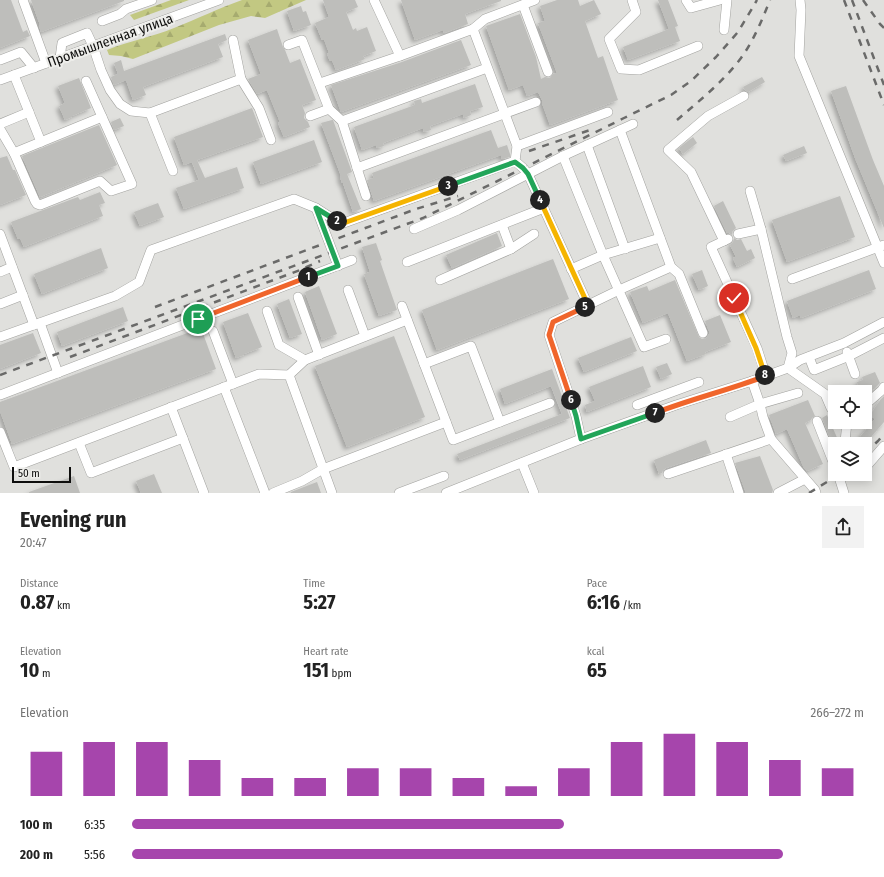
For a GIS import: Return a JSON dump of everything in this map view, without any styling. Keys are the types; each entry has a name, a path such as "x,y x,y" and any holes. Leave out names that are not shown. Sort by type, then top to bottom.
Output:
{"street":[{"path":"22,0 46,63"},
{"path":"102,22 120,14 126,9 152,0"},
{"name":"Промышленная улица","path":"0,80 219,0"},
{"path":"375,0 400,56"},
{"path":"508,0 512,9"},
{"path":"320,83 400,56 473,28 485,20 535,0"},
{"path":"632,0 636,12 609,39 621,69 639,70 698,46"},
{"path":"686,0 691,8 720,0"},
{"path":"724,30 727,0"},
{"path":"800,0 801,10 798,56 881,246 884,263"},
{"path":"523,5 548,72"},
{"path":"473,28 516,146 515,162"},
{"path":"60,58 62,43 87,33 110,90 120,104 131,111 150,113 242,79"},
{"path":"233,40 242,79 259,108 272,140"},
{"path":"288,45 302,40 329,108 342,121 366,196"},
{"path":"0,60 21,52 34,68"},
{"path":"342,121 487,68"},
{"path":"14,75 41,142"},
{"path":"0,129 14,153 37,204 40,205 100,181 111,191 132,184 86,81"},
{"path":"744,96 708,116 668,150 691,172 726,240 711,248 756,348 766,376"},
{"path":"357,168 536,102"},
{"path":"310,116 329,108"},
{"path":"0,124 29,112"},
{"path":"516,146 608,112"},
{"path":"150,113 173,171"},
{"path":"14,153 102,117"},
{"path":"414,229 458,210 563,156 633,124"},
{"path":"620,130 671,267 679,274 703,333"},
{"path":"587,146 625,249"},
{"path":"563,156 603,256 644,347 666,339"},
{"path":"515,162 528,174 588,305"},
{"path":"0,338 115,296 139,282 151,250 294,199 316,208 341,224 515,162"},
{"path":"750,191 792,353 788,368"},
{"path":"316,208 338,266"},
{"path":"407,262 544,208"},
{"path":"502,225 511,249"},
{"path":"738,234 761,229"},
{"path":"440,280 511,249 534,234"},
{"path":"571,269 603,256 660,238"},
{"path":"1,240 23,295 58,373"},
{"path":"792,279 881,246"},
{"path":"0,395 352,260"},
{"path":"0,272 12,267"},
{"path":"581,439 576,416 549,335 553,322 671,267"},
{"path":"348,290 366,336"},
{"path":"0,304 23,295"},
{"path":"298,297 319,355"},
{"path":"402,306 453,440 550,403"},
{"path":"267,311 279,345 305,360"},
{"path":"0,432 14,467 259,374 289,375 305,360 407,320"},
{"path":"446,493 581,439 676,405 752,382 788,368 800,360 844,343 882,323 884,334"},
{"path":"213,331 233,384"},
{"path":"808,357 814,370 849,356 884,338"},
{"path":"844,343 855,374"},
{"path":"424,364 471,346 500,422"},
{"path":"788,368 825,394 828,401"},
{"path":"289,375 332,493"},
{"path":"637,405 699,382"},
{"path":"752,382 771,440 816,493"},
{"path":"224,387 265,493"},
{"path":"872,399 884,387"},
{"path":"730,417 760,404 798,393"},
{"path":"171,407 204,493"},
{"path":"273,493 302,481 323,469 446,422"},
{"path":"817,422 828,450"},
{"path":"79,442 91,474 183,438"},
{"path":"668,474 771,440"},
{"path":"872,460 884,446"},
{"path":"726,454 739,493"},
{"path":"522,463 534,493"},
{"path":"399,493 444,476"},
{"path":"778,493 805,479"},
{"path":"840,481 844,493"}],"green space":[{"path":"171,0 189,0 134,20 130,15"},
{"path":"242,0 306,0 265,18 251,16 219,25 133,59 109,55 107,50 183,25"}],"building":[{"path":"0,0 11,0 23,32 27,30 30,36 0,48"},
{"path":"31,0 124,0 124,1 41,32"},
{"path":"323,0 355,0 358,7 346,12 353,30 356,28 357,31 367,27 376,51 363,56 365,59 336,70 332,60 330,61 324,39 322,40 315,23 329,17"},
{"path":"401,0 501,1 465,14 468,24 444,33 443,30 415,40"},
{"path":"557,0 578,0 580,6 594,0 601,14 585,21 598,58 603,56 618,100 550,125 538,92 527,96 523,85 509,90 486,26 520,14 536,57 541,79 545,77 550,78 553,74 557,73 538,23 545,21 540,6"},
{"path":"658,0 668,0 678,26 675,27 680,41 628,60 623,47 669,29"},
{"path":"301,6 303,12 306,11 311,25 294,31 287,11"},
{"path":"277,29 290,63 300,59 316,100 302,105 305,113 304,118 310,127 284,137 278,123 280,122 267,90 257,94 248,79 261,74 248,40"},
{"path":"225,34 227,40 218,44 223,57 143,87 146,95 133,100 126,80 114,85 111,77 118,74 114,63 121,60 124,71"},
{"path":"461,40 471,65 341,112 331,85 402,62"},
{"path":"762,77 765,82 748,92 743,87"},
{"path":"79,78 91,108 65,120 59,106 65,103 58,86"},
{"path":"475,84 483,107 470,111 471,115 464,118 463,114 430,126 431,130 424,132 423,128 383,143 384,146 377,148 376,145 362,150 354,127 415,105 414,101 421,99 422,103"},
{"path":"846,86 884,186 884,228 855,158 831,91"},
{"path":"252,108 263,137 197,160 205,178 237,167 244,188 184,209 176,188 199,180 192,162 184,165 174,137"},
{"path":"120,118 124,126 114,130 111,122"},
{"path":"333,120 352,172 347,174 361,209 353,212 321,123"},
{"path":"99,125 117,165 40,197 22,156"},
{"path":"491,130 498,148 507,145 510,157 502,159 501,155 374,201 367,180 374,178 372,173"},
{"path":"693,137 697,143 683,154 679,148"},
{"path":"314,140 322,162 261,184 253,162"},
{"path":"804,146 807,153 786,161 783,155"},
{"path":"7,156 26,195 0,205 0,158"},
{"path":"100,192 105,203 99,205 103,216 24,247 20,238 18,239 11,222 78,197 80,200"},
{"path":"840,196 855,237 787,262 772,220"},
{"path":"723,201 736,228 732,232 732,235 727,233 714,206"},
{"path":"158,203 164,217 140,226 134,212"},
{"path":"497,233 502,246 452,268 446,255"},
{"path":"734,238 737,240 741,239 747,251 751,249 755,258 737,267 733,258 736,257 730,245"},
{"path":"376,243 382,260 380,261 397,310 379,316 364,274 370,272 362,247"},
{"path":"101,248 108,268 42,294 34,274"},
{"path":"553,259 569,299 437,350 422,310"},
{"path":"702,270 708,286 699,290 692,274"},
{"path":"869,270 876,289 801,318 800,315 793,318 787,301"},
{"path":"675,280 699,337 705,339 709,334 705,321 720,315 731,342 687,361 668,313 643,323 630,292 647,286 649,291"},
{"path":"319,286 337,334 322,340 305,292"},
{"path":"289,299 302,334 290,338 277,304"},
{"path":"123,307 128,321 62,346 57,332"},
{"path":"248,313 262,347 236,358 223,322"},
{"path":"201,328 216,369 12,444 0,411 0,402"},
{"path":"33,333 41,353 0,369 0,345"},
{"path":"394,336 425,417 347,447 315,366"},
{"path":"631,337 637,351 584,372 578,358"},
{"path":"667,363 672,374 661,379 656,367"},
{"path":"643,366 651,387 587,412 585,405 595,401 589,387"},
{"path":"552,369 570,418 460,460 457,454 562,414 551,386 505,404 500,389"},
{"path":"875,372 880,383 872,390 872,385 858,385 857,382 863,380 862,377"},
{"path":"884,396 884,422 871,437 860,437 867,429 872,429 872,423 875,419 872,417 872,412"},
{"path":"808,400 815,416 805,423 823,464 807,471 804,468 787,429 776,434 769,415"},
{"path":"827,415 828,429 833,429 837,437 829,437 822,418"},
{"path":"706,440 711,453 666,468 659,474 654,460"},
{"path":"760,456 773,490 772,493 746,493 735,463"},
{"path":"154,474 162,493 141,493 136,481"},
{"path":"74,476 80,493 29,493 29,492"},
{"path":"317,482 321,493 291,493 291,492"}],"railway":[{"path":"0,375 423,218 671,95 691,81 716,57 738,32 757,0"},
{"path":"677,120 719,83 741,58 754,37 770,0"},
{"path":"844,0 884,105"},
{"path":"852,0 884,85"},
{"path":"863,0 884,28"},
{"path":"529,151 590,130"},
{"path":"155,307 416,209 458,196"},
{"path":"70,357 300,270 320,261"},
{"path":"872,447 884,434"},
{"path":"809,493 829,481"}],"route":[{"path":"198,319 338,266 316,208 341,224 515,162 528,174 588,305 553,322 549,335 576,416 581,439 676,405 752,382 766,376 756,348 734,298"}]}
